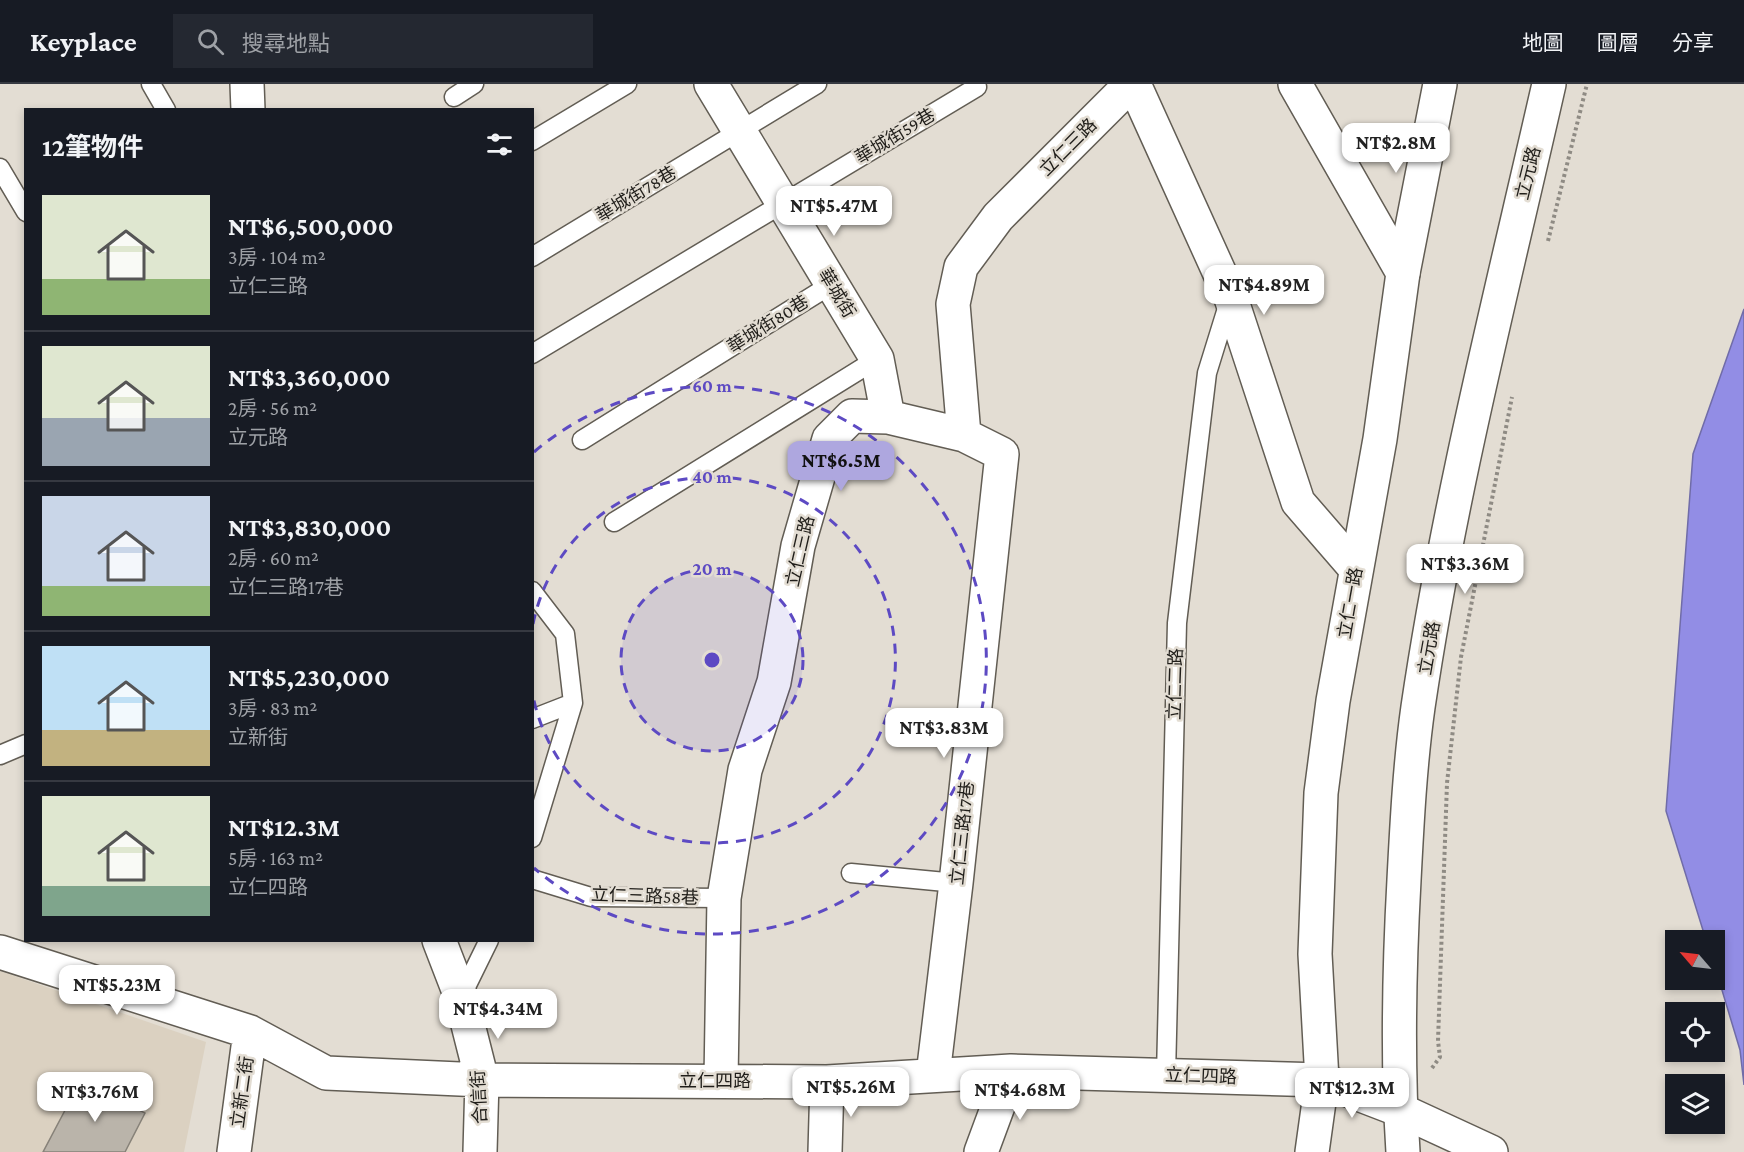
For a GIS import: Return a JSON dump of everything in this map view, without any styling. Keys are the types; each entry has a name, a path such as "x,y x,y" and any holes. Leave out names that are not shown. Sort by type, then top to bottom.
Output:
{"street":[{"path":"247,84 248,108"},
{"name":"華城街","path":"711,84 877,359 888,417"},
{"path":"1132,84 1231,298 1298,502 1356,569"},
{"name":"立仁三路","path":"721,1080 724,898 745,770 774,682 798,546 830,439 852,416 888,417 964,435 953,304 961,267 998,217 1132,84"},
{"path":"1294,84 1403,273"},
{"name":"立仁一路","path":"1312,1152 1322,1080 1315,954 1320,805 1333,701 1380,439 1403,273 1440,84"},
{"name":"立元路","path":"1402,1152 1400,1110 1401,933 1411,771 1419,705 1487,344 1549,84"},
{"name":"立仁三路17巷","path":"933,1075 1002,454 964,435"},
{"name":"合信街","path":"441,942 461,997 482,1080 480,1152"},
{"name":"立仁四路","path":"0,952 250,1032 326,1073 482,1080 827,1082 1011,1071 1322,1080 1400,1110 1491,1152"},
{"name":"立新二街","path":"234,1152 250,1032"},
{"path":"981,1152 1011,1071"},
{"path":"825,1152 827,1082"}],"lane":[{"path":"151,84 165,108"},
{"path":"454,96 474,84"},
{"path":"534,140 627,84"},
{"name":"華城街78巷","path":"534,256 818,84"},
{"name":"華城街59巷","path":"534,353 977,87"},
{"path":"0,168 24,209"},
{"name":"華城街80巷","path":"582,440 832,284"},
{"name":"立仁二路","path":"1166,1075 1177,623 1207,373 1231,298"},
{"path":"614,522 877,359"},
{"path":"534,594 565,634 573,702 534,831"},
{"path":"534,718 573,702"},
{"path":"0,755 24,745"},
{"path":"851,873 956,883"},
{"name":"立仁三路58巷","path":"534,880 591,897 724,898"},
{"path":"461,997 488,942"}],"path":[{"path":"1547,247 1587,84"},
{"path":"1400,1110 1440,1057 1439,1005 1447,783 1461,657 1514,389"}],"shaded area":[{"path":"1744,309 1744,1085 1740,1050 1722,990 1725,990 1725,930 1703,930 1666,811 1693,454"},
{"path":"0,971 206,1042 184,1152 0,1152"}],"building":[{"path":"81,1080 145,1113 125,1152 43,1152"}]}
